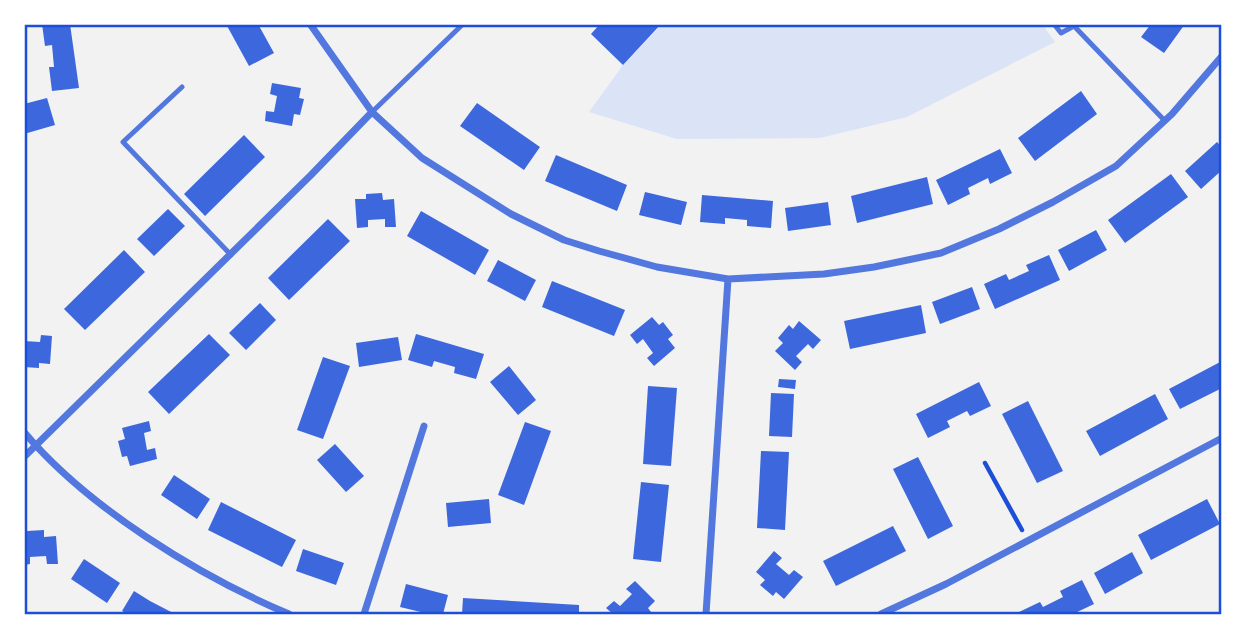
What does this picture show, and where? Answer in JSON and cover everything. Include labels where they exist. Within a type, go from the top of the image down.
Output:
[{"type":"street","points":[[310,24],[372,113],[432,165],[511,214],[564,240],[657,267],[728,279],[824,274],[874,267],[941,253],[999,229],[1116,166],[1165,121],[1222,56]]},
{"type":"street","points":[[24,457],[372,113]]},
{"type":"street","points":[[706,614],[728,279]]},
{"type":"street","points":[[364,614],[424,426]]},
{"type":"street","points":[[24,432],[94,498],[135,528],[192,565],[289,614]]},
{"type":"street","points":[[881,614],[946,584],[1222,438]]},
{"type":"lane","points":[[372,113],[463,24]]},
{"type":"lane","points":[[1054,24],[1061,33],[1074,26],[1165,121]]},
{"type":"lane","points":[[182,87],[123,142],[231,255]]},
{"type":"path","points":[[985,463],[1028,541]]},
{"type":"shaded area","points":[[1042,24],[1055,42],[907,117],[820,138],[677,139],[589,112],[623,65],[661,25]]},
{"type":"building","points":[[42,24],[70,24],[79,88],[52,91],[49,67],[54,67],[52,45],[45,46]]},
{"type":"building","points":[[226,24],[258,24],[274,53],[249,66]]},
{"type":"building","points":[[600,24],[661,24],[623,65],[591,34]]},
{"type":"building","points":[[1151,24],[1185,24],[1164,53],[1141,37]]},
{"type":"building","points":[[272,83],[301,88],[299,98],[304,99],[300,115],[294,114],[292,126],[265,121],[266,111],[274,112],[277,96],[270,94]]},
{"type":"building","points":[[1081,91],[1097,114],[1035,161],[1018,138]]},
{"type":"building","points":[[47,98],[55,125],[24,134],[24,104]]},
{"type":"building","points":[[477,103],[540,147],[524,170],[460,126]]},
{"type":"building","points":[[244,135],[265,157],[205,216],[184,194]]},
{"type":"building","points":[[1217,142],[1222,147],[1222,170],[1201,189],[1185,171]]},
{"type":"building","points":[[1000,149],[1012,173],[990,184],[988,178],[968,188],[970,194],[948,205],[936,180]]},
{"type":"building","points":[[556,155],[627,185],[617,211],[545,181]]},
{"type":"building","points":[[1171,174],[1188,197],[1125,243],[1108,220]]},
{"type":"building","points":[[927,177],[933,204],[857,223],[851,196]]},
{"type":"building","points":[[645,192],[687,202],[681,225],[639,215]]},
{"type":"building","points":[[382,193],[383,200],[394,199],[396,227],[385,227],[385,219],[368,220],[368,227],[357,228],[355,199],[366,199],[366,194]]},
{"type":"building","points":[[702,195],[773,201],[771,228],[747,226],[747,220],[725,218],[725,224],[700,222]]},
{"type":"building","points":[[828,202],[831,225],[788,231],[785,208]]},
{"type":"building","points":[[168,209],[185,226],[154,256],[137,239]]},
{"type":"building","points":[[421,211],[489,250],[475,275],[407,236]]},
{"type":"building","points":[[328,219],[350,241],[289,300],[268,278]]},
{"type":"building","points":[[1096,230],[1107,250],[1069,271],[1058,250]]},
{"type":"building","points":[[124,250],[145,272],[85,330],[64,309]]},
{"type":"building","points":[[1049,255],[1060,280],[995,309],[984,284],[1006,274],[1009,280],[1029,271],[1026,265]]},
{"type":"building","points":[[498,260],[536,280],[525,301],[487,281]]},
{"type":"building","points":[[552,281],[625,310],[614,336],[542,307]]},
{"type":"building","points":[[972,287],[980,309],[940,324],[932,302]]},
{"type":"building","points":[[260,303],[276,320],[246,350],[229,333]]},
{"type":"building","points":[[921,305],[926,333],[850,349],[844,321]]},
{"type":"building","points":[[652,317],[659,325],[663,322],[673,335],[668,339],[675,348],[654,366],[647,358],[653,353],[643,339],[637,344],[630,335]]},
{"type":"building","points":[[799,321],[821,340],[813,349],[808,344],[796,356],[802,362],[795,370],[775,351],[783,343],[778,338],[789,325],[793,329]]},
{"type":"building","points":[[209,334],[230,355],[169,414],[148,392]]},
{"type":"building","points":[[416,334],[484,354],[476,379],[454,373],[455,367],[434,361],[432,367],[408,360]]},
{"type":"building","points":[[41,335],[52,336],[50,364],[39,363],[39,368],[24,367],[24,341],[40,342]]},
{"type":"building","points":[[398,337],[402,360],[359,367],[356,343]]},
{"type":"building","points":[[323,357],[350,366],[323,439],[297,430]]},
{"type":"building","points":[[1222,361],[1222,388],[1180,409],[1169,389]]},
{"type":"building","points":[[509,366],[536,400],[518,415],[490,382]]},
{"type":"building","points":[[779,379],[796,380],[795,389],[778,387]]},
{"type":"building","points":[[979,382],[991,406],[970,416],[967,411],[947,421],[950,427],[928,438],[916,414]]},
{"type":"building","points":[[648,386],[677,388],[671,466],[643,464]]},
{"type":"building","points":[[771,393],[794,394],[792,437],[769,436]]},
{"type":"building","points":[[1155,394],[1168,419],[1100,456],[1086,431]]},
{"type":"building","points":[[1028,401],[1063,471],[1037,483],[1002,414]]},
{"type":"building","points":[[149,421],[151,431],[144,433],[147,450],[155,448],[157,459],[130,466],[127,456],[122,457],[118,441],[125,439],[122,428]]},
{"type":"building","points":[[525,422],[551,431],[524,505],[498,495]]},
{"type":"building","points":[[335,444],[364,476],[346,492],[317,460]]},
{"type":"building","points":[[761,451],[789,452],[785,530],[757,528]]},
{"type":"building","points":[[918,457],[953,526],[928,539],[893,469]]},
{"type":"building","points":[[174,475],[210,499],[197,519],[161,495]]},
{"type":"building","points":[[641,482],[669,485],[661,562],[633,559]]},
{"type":"building","points":[[489,499],[491,523],[448,527],[446,503]]},
{"type":"building","points":[[1207,499],[1220,524],[1151,560],[1138,535]]},
{"type":"building","points":[[221,502],[296,540],[282,567],[208,530]]},
{"type":"building","points":[[893,526],[906,551],[836,586],[823,561]]},
{"type":"building","points":[[44,530],[44,537],[56,536],[58,564],[47,564],[46,556],[30,557],[30,564],[24,565],[24,536],[27,536],[27,531]]},
{"type":"building","points":[[303,549],[344,563],[336,585],[296,571]]},
{"type":"building","points":[[774,551],[782,558],[776,564],[789,575],[794,570],[803,577],[784,599],[776,592],[773,596],[760,585],[765,580],[756,572]]},
{"type":"building","points":[[1132,552],[1143,573],[1105,594],[1094,573]]},
{"type":"building","points":[[84,559],[120,583],[107,603],[71,579]]},
{"type":"building","points":[[1082,580],[1094,604],[1073,614],[1020,614],[1019,612],[1040,602],[1043,607],[1063,597],[1060,591]]},
{"type":"building","points":[[635,581],[655,601],[648,608],[651,612],[613,614],[606,608],[614,601],[620,606],[632,594],[626,589]]},
{"type":"building","points":[[406,584],[448,595],[443,614],[429,614],[400,607]]},
{"type":"building","points":[[134,591],[175,614],[128,614],[122,611]]},
{"type":"building","points":[[463,598],[579,605],[579,614],[462,614]]}]
